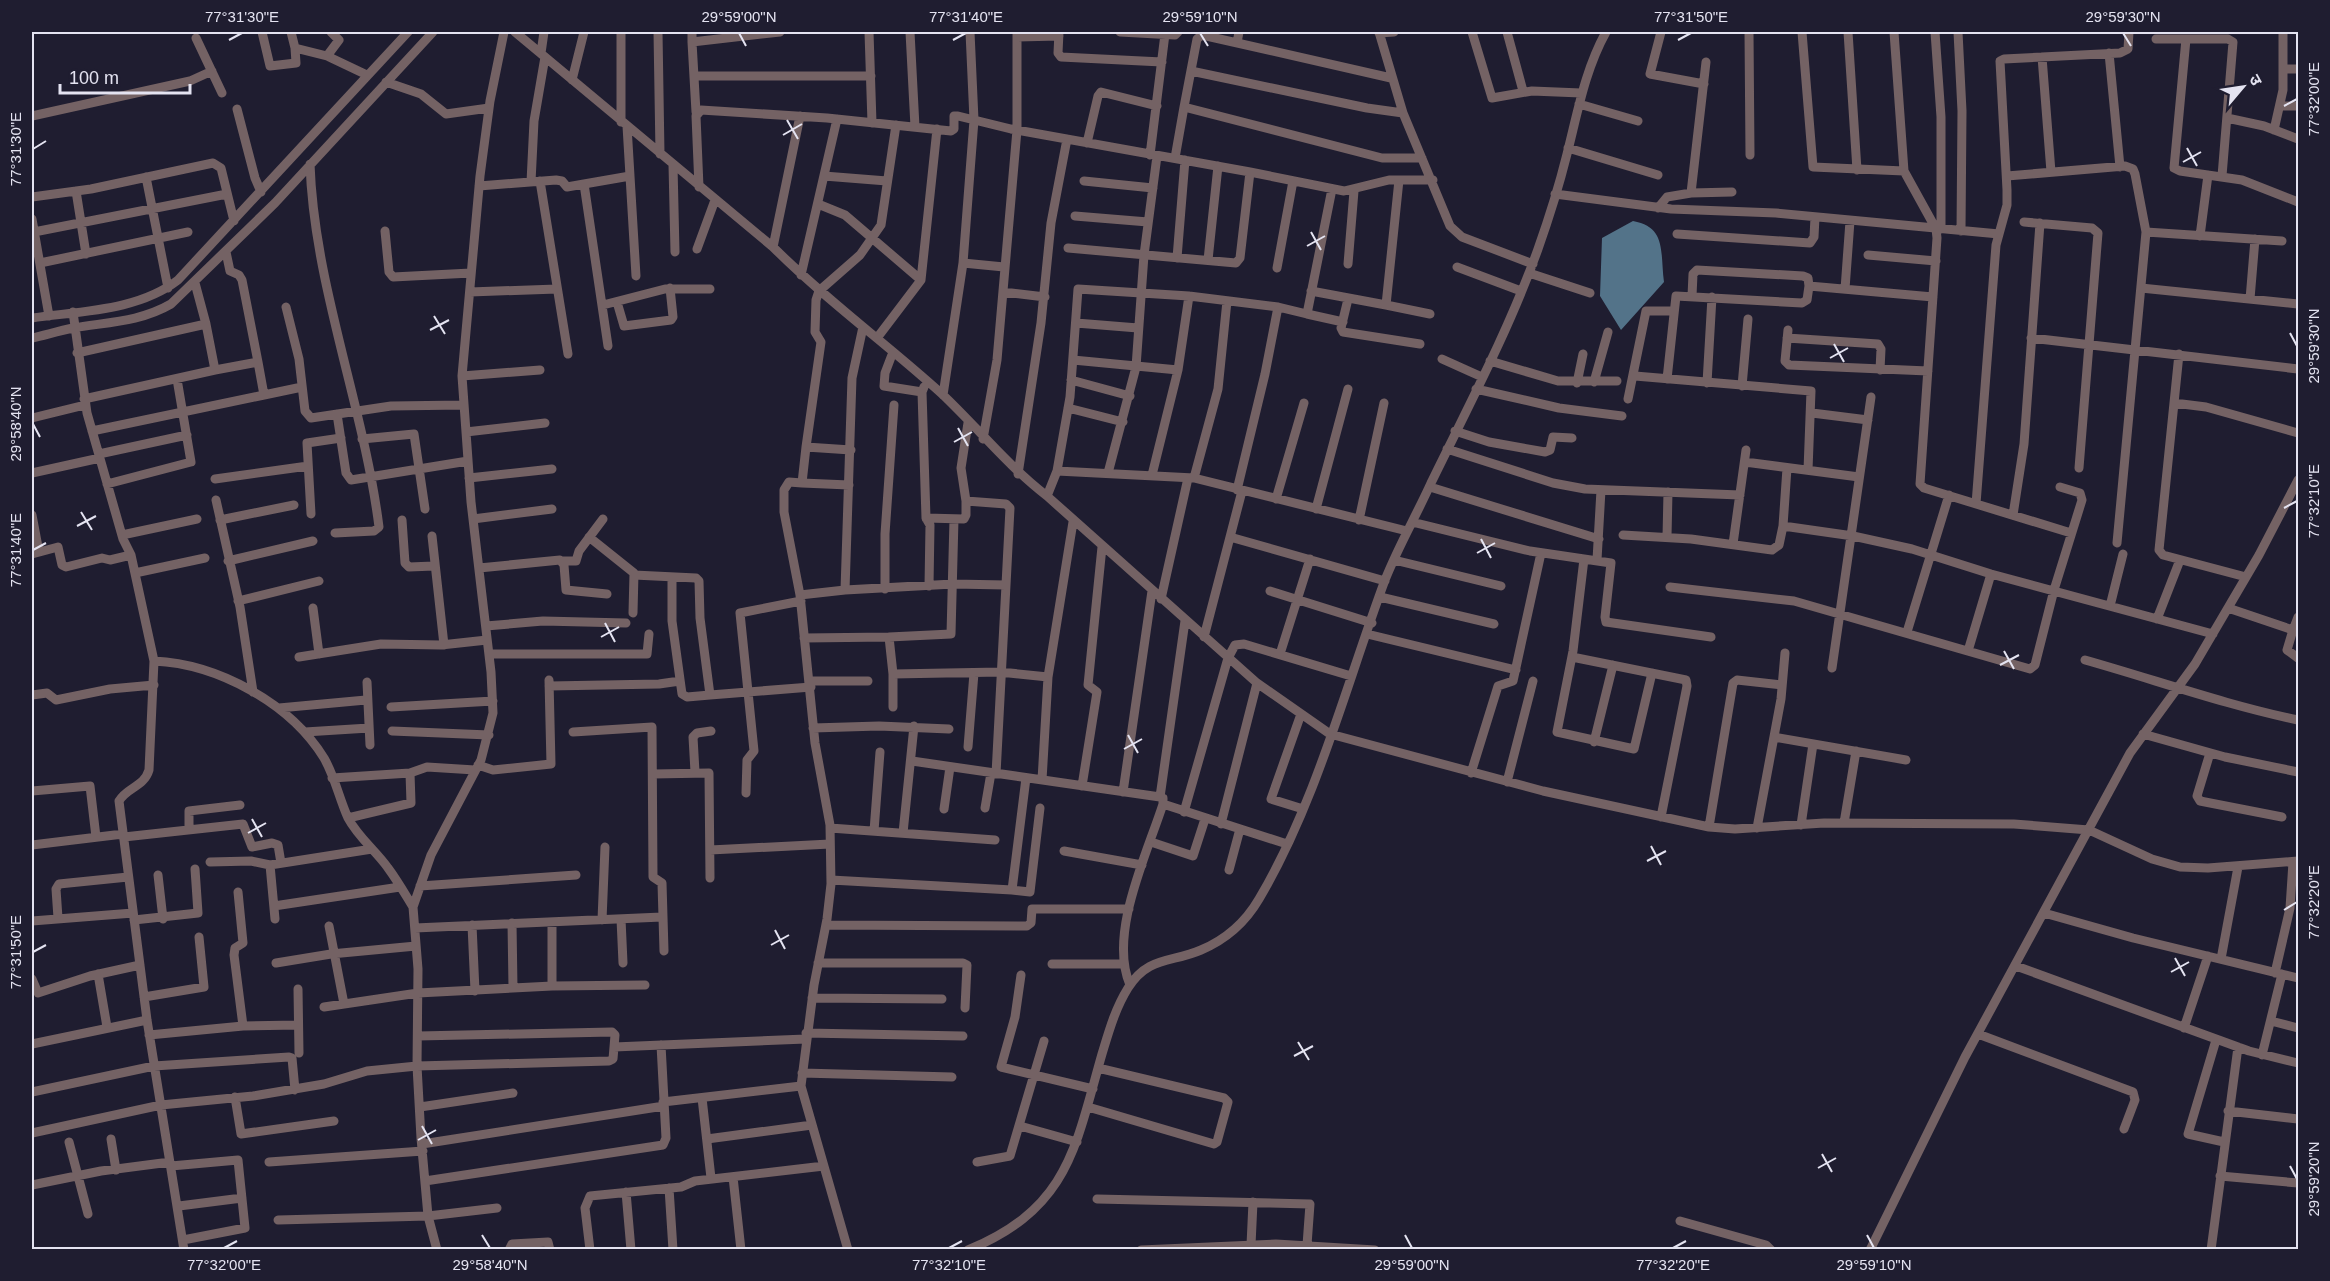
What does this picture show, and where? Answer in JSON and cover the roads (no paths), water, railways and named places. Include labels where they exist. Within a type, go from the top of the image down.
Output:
[{"type":"street","points":[[262,32],[270,66],[296,63],[291,32]]},
{"type":"street","points":[[331,32],[339,40]]},
{"type":"street","points":[[327,56],[346,32]]},
{"type":"street","points":[[32,318],[49,316],[73,320],[134,320],[155,314],[195,283],[310,164],[367,75],[408,32]]},
{"type":"street","points":[[32,338],[73,320],[156,296],[168,288],[261,192],[343,113],[386,82],[433,32]]},
{"type":"street","points":[[437,1250],[428,1216],[422,1148],[417,1066],[418,993],[413,907],[430,855],[477,768],[489,735],[493,714],[489,654],[469,478],[462,376],[479,186],[489,108],[504,32]]},
{"type":"street","points":[[515,32],[773,247],[819,291],[943,395],[1018,474],[1047,496],[1073,522],[1185,621],[1257,683],[1330,734],[1507,782],[1709,827],[1757,828],[1844,823],[2014,824],[2089,830],[2152,859],[2180,867],[2238,867],[2296,862],[2295,899],[2262,1055]]},
{"type":"street","points":[[544,32],[534,122],[535,182],[568,354]]},
{"type":"street","points":[[572,80],[584,32]]},
{"type":"street","points":[[621,32],[624,124],[630,176],[636,276]]},
{"type":"street","points":[[658,32],[660,154]]},
{"type":"street","points":[[692,32],[699,187]]},
{"type":"street","points":[[692,42],[780,32]]},
{"type":"street","points":[[869,32],[872,123]]},
{"type":"street","points":[[910,32],[915,127]]},
{"type":"street","points":[[943,395],[963,263],[974,120],[970,32]]},
{"type":"street","points":[[1120,32],[1175,35],[1179,32]]},
{"type":"street","points":[[1237,44],[1239,32]]},
{"type":"street","points":[[1394,32],[1379,32],[1391,78],[1403,113],[1455,231],[1462,237],[1590,293]]},
{"type":"street","points":[[1472,32],[1492,98],[1523,91],[1581,93]]},
{"type":"street","points":[[1507,32],[1523,91]]},
{"type":"street","points":[[968,1250],[992,1240],[1019,1223],[1058,1183],[1077,1142],[1114,1014],[1130,985],[1150,964],[1199,951],[1231,935],[1257,903],[1303,809],[1394,560],[1490,361],[1531,268],[1555,194],[1581,93],[1602,32]]},
{"type":"street","points":[[1661,32],[1650,74],[1704,84]]},
{"type":"street","points":[[1749,32],[1750,155]]},
{"type":"street","points":[[1802,32],[1813,167],[1904,171]]},
{"type":"street","points":[[1848,32],[1857,170]]},
{"type":"street","points":[[1894,32],[1904,171],[1939,229]]},
{"type":"street","points":[[1935,32],[1941,117],[1939,229],[1920,484],[1924,488],[2071,533]]},
{"type":"street","points":[[1958,32],[1962,111],[1961,231]]},
{"type":"street","points":[[1977,504],[1999,234],[2007,205],[2000,62],[2004,59],[2109,53],[2128,49],[2128,32]]},
{"type":"street","points":[[2274,130],[2281,106],[2284,69],[2283,32]]},
{"type":"street","points":[[983,439],[997,360],[1017,130],[1017,34],[1059,34],[1058,53],[1061,57],[1162,62]]},
{"type":"street","points":[[1108,473],[1136,367],[1140,292],[1153,188],[1157,106],[1165,34]]},
{"type":"street","points":[[1177,258],[1184,107],[1199,36],[1391,78]]},
{"type":"street","points":[[196,38],[222,93]]},
{"type":"street","points":[[2156,39],[2228,39],[2233,42],[2222,176]]},
{"type":"street","points":[[2186,39],[2174,168],[2256,184],[2298,202]]},
{"type":"street","points":[[295,48],[327,56],[367,75]]},
{"type":"street","points":[[2109,53],[2120,167]]},
{"type":"street","points":[[2042,57],[2051,172]]},
{"type":"street","points":[[1691,193],[1706,62]]},
{"type":"street","points":[[2284,69],[2298,69]]},
{"type":"street","points":[[32,116],[190,81],[212,71]]},
{"type":"street","points":[[1191,71],[1367,108],[1403,113]]},
{"type":"street","points":[[694,76],[871,76]]},
{"type":"street","points":[[386,82],[421,94],[446,114],[489,108]]},
{"type":"street","points":[[1087,143],[1098,96],[1101,92],[1157,106]]},
{"type":"street","points":[[1579,104],[1638,121]]},
{"type":"street","points":[[2281,106],[2298,106]]},
{"type":"street","points":[[1184,107],[1382,158],[1422,158]]},
{"type":"street","points":[[237,109],[255,178],[261,192]]},
{"type":"street","points":[[696,112],[800,116],[953,130],[953,118],[956,116],[1017,130],[1332,189],[1354,191],[1389,180],[1433,180]]},
{"type":"street","points":[[773,247],[800,116]]},
{"type":"street","points":[[2228,118],[2298,139]]},
{"type":"street","points":[[801,275],[837,119]]},
{"type":"street","points":[[802,483],[821,342],[815,332],[816,300],[819,291],[860,255],[881,225],[896,125]]},
{"type":"street","points":[[877,338],[921,280],[937,129]]},
{"type":"street","points":[[1018,474],[1045,297],[1052,223],[1067,139]]},
{"type":"street","points":[[1568,148],[1658,175]]},
{"type":"street","points":[[32,197],[218,164],[234,221]]},
{"type":"street","points":[[310,164],[311,191],[370,477],[377,530],[335,533]]},
{"type":"street","points":[[673,165],[675,252]]},
{"type":"street","points":[[1208,260],[1218,166]]},
{"type":"street","points":[[2007,176],[2129,166],[2135,174],[2146,232],[2117,543]]},
{"type":"street","points":[[1068,248],[1239,262],[1250,172]]},
{"type":"street","points":[[2200,236],[2208,175]]},
{"type":"street","points":[[479,186],[560,180],[567,187],[630,176]]},
{"type":"street","points":[[824,176],[887,181]]},
{"type":"street","points":[[146,177],[168,288]]},
{"type":"street","points":[[1386,305],[1399,180]]},
{"type":"street","points":[[1084,181],[1153,188]]},
{"type":"street","points":[[1277,268],[1293,181]]},
{"type":"street","points":[[584,184],[608,346]]},
{"type":"street","points":[[1307,314],[1332,189]]},
{"type":"street","points":[[76,191],[86,254]]},
{"type":"street","points":[[1348,264],[1354,191]]},
{"type":"street","points":[[1658,208],[1667,197],[1691,193],[1732,192]]},
{"type":"street","points":[[34,232],[227,194]]},
{"type":"street","points":[[1555,194],[1658,208],[1815,218],[1999,234]]},
{"type":"street","points":[[697,249],[715,200]]},
{"type":"street","points":[[818,204],[845,215],[921,280]]},
{"type":"street","points":[[1075,216],[1148,222]]},
{"type":"street","points":[[1677,234],[1810,243],[1814,237],[1815,218]]},
{"type":"street","points":[[32,219],[36,259],[49,316]]},
{"type":"street","points":[[1845,289],[1850,221]]},
{"type":"street","points":[[2024,222],[2092,228],[2098,233],[2079,468]]},
{"type":"street","points":[[2013,515],[2024,444],[2040,223]]},
{"type":"street","points":[[386,231],[389,272],[393,277],[471,273]]},
{"type":"street","points":[[36,259],[86,254],[188,232]]},
{"type":"street","points":[[2146,232],[2282,241]]},
{"type":"street","points":[[2250,299],[2255,239]]},
{"type":"street","points":[[226,252],[230,271],[239,275],[242,280],[264,395]]},
{"type":"street","points":[[1868,255],[1936,261]]},
{"type":"street","points":[[963,263],[1004,267]]},
{"type":"street","points":[[1457,267],[1521,291]]},
{"type":"street","points":[[1667,379],[1676,296],[1802,303],[1807,300],[1809,286],[1808,278],[1803,276],[1697,270],[1693,274],[1692,296]]},
{"type":"street","points":[[195,283],[215,370]]},
{"type":"street","points":[[1809,286],[1933,297]]},
{"type":"street","points":[[603,305],[670,288],[710,289]]},
{"type":"street","points":[[617,302],[624,326],[671,320],[673,317],[670,288]]},
{"type":"street","points":[[1047,496],[1057,471],[1068,408],[1080,288],[1189,296],[1278,307],[1343,322]]},
{"type":"street","points":[[2141,288],[2298,304]]},
{"type":"street","points":[[470,292],[557,289]]},
{"type":"street","points":[[1311,291],[1430,314]]},
{"type":"street","points":[[1003,292],[1045,297]]},
{"type":"street","points":[[1152,475],[1178,370],[1189,296]]},
{"type":"street","points":[[1707,383],[1712,297]]},
{"type":"street","points":[[1348,299],[1343,332],[1420,344]]},
{"type":"street","points":[[1161,599],[1191,478],[1218,389],[1227,301]]},
{"type":"street","points":[[286,307],[296,347],[307,416],[311,418],[391,406],[463,405]]},
{"type":"street","points":[[1204,637],[1230,537],[1278,307]]},
{"type":"street","points":[[1628,399],[1635,375],[1646,310],[1673,310]]},
{"type":"street","points":[[1742,386],[1748,319]]},
{"type":"street","points":[[32,1185],[116,1170],[171,1164],[237,1159],[245,1228],[184,1245],[179,1206],[171,1164],[149,1035],[119,801],[122,795],[142,784],[149,770],[154,661],[131,555],[122,535],[85,402],[73,320]]},
{"type":"street","points":[[1076,323],[1138,328]]},
{"type":"street","points":[[77,353],[206,324]]},
{"type":"street","points":[[845,590],[852,378],[863,327]]},
{"type":"street","points":[[1594,382],[1608,332]]},
{"type":"street","points":[[1880,370],[1881,349],[1878,344],[1787,334],[1785,361],[1789,365],[1880,370],[1928,371]]},
{"type":"street","points":[[2031,338],[2298,369]]},
{"type":"street","points":[[893,352],[885,373],[884,386],[922,392]]},
{"type":"street","points":[[1577,383],[1583,354]]},
{"type":"street","points":[[2179,354],[2159,550],[2163,555],[2246,577]]},
{"type":"street","points":[[1442,359],[1482,377]]},
{"type":"street","points":[[1073,360],[1178,370]]},
{"type":"street","points":[[1490,361],[1541,378],[1577,383],[1617,381]]},
{"type":"street","points":[[32,418],[177,379],[258,362]]},
{"type":"street","points":[[462,376],[540,370]]},
{"type":"street","points":[[1635,375],[1742,386],[1808,389],[1813,393],[1808,470]]},
{"type":"street","points":[[107,484],[188,464],[192,458],[177,379]]},
{"type":"street","points":[[1071,380],[1130,396]]},
{"type":"street","points":[[927,381],[922,392],[926,518],[930,525],[929,586]]},
{"type":"street","points":[[92,431],[302,387]]},
{"type":"street","points":[[1316,509],[1348,389]]},
{"type":"street","points":[[1476,389],[1559,408],[1622,416]]},
{"type":"street","points":[[1833,668],[1871,397]]},
{"type":"street","points":[[1276,498],[1304,403]]},
{"type":"street","points":[[1359,519],[1384,403]]},
{"type":"street","points":[[2174,403],[2206,407],[2298,433]]},
{"type":"street","points":[[885,589],[885,534],[894,405]]},
{"type":"street","points":[[1068,408],[1123,422]]},
{"type":"street","points":[[1812,413],[1868,420]]},
{"type":"street","points":[[337,414],[348,479],[468,461]]},
{"type":"street","points":[[466,432],[545,423]]},
{"type":"street","points":[[926,518],[965,518],[966,501],[961,468],[968,423]]},
{"type":"street","points":[[1455,431],[1489,442],[1545,452],[1550,450],[1553,437],[1572,438]]},
{"type":"street","points":[[362,439],[414,434],[421,469],[425,509]]},
{"type":"street","points":[[32,473],[187,435]]},
{"type":"street","points":[[311,514],[309,441],[341,438]]},
{"type":"street","points":[[806,447],[850,450]]},
{"type":"street","points":[[1447,449],[1553,483],[1601,490],[1740,495]]},
{"type":"street","points":[[1733,544],[1746,450]]},
{"type":"street","points":[[1745,462],[1859,477]]},
{"type":"street","points":[[215,479],[308,466]]},
{"type":"street","points":[[1623,535],[1667,537],[1776,550],[1783,526],[1787,468]]},
{"type":"street","points":[[469,478],[552,469]]},
{"type":"street","points":[[1057,471],[1191,478],[1359,519],[1409,526],[1542,553],[1597,560],[1612,564],[1606,622],[1711,637]]},
{"type":"street","points":[[1870,1250],[1978,1034],[2130,753],[2195,664],[2246,577],[2298,480]]},
{"type":"street","points":[[848,1250],[801,1086],[806,1036],[826,925],[831,880],[830,828],[813,728],[800,598],[789,541],[784,490],[789,482],[849,485]]},
{"type":"street","points":[[1430,487],[1599,539]]},
{"type":"street","points":[[1670,587],[1775,597],[1907,633],[2026,670],[2033,668],[2082,497],[2060,487]]},
{"type":"street","points":[[1597,560],[1601,490]]},
{"type":"street","points":[[1667,537],[1668,492]]},
{"type":"street","points":[[1907,633],[1948,495]]},
{"type":"street","points":[[216,500],[238,601],[254,692]]},
{"type":"street","points":[[966,501],[1006,504],[1010,508],[993,773],[985,808]]},
{"type":"street","points":[[220,520],[294,505]]},
{"type":"street","points":[[473,519],[552,509]]},
{"type":"street","points":[[32,515],[35,553],[58,547],[62,565],[66,567],[102,558],[110,560],[131,555]]},
{"type":"street","points":[[122,535],[197,519]]},
{"type":"street","points":[[479,568],[576,561],[579,550],[603,519]]},
{"type":"street","points":[[804,638],[951,634],[954,519]]},
{"type":"street","points":[[402,520],[405,563],[409,567],[434,566]]},
{"type":"street","points":[[1042,780],[1048,677],[1073,522]]},
{"type":"street","points":[[1783,526],[1850,536],[1931,554],[1991,574],[2212,634]]},
{"type":"street","points":[[432,536],[444,645]]},
{"type":"street","points":[[589,537],[634,575],[699,581],[700,618],[710,695]]},
{"type":"street","points":[[1230,537],[1385,581]]},
{"type":"street","points":[[228,561],[313,541]]},
{"type":"street","points":[[1082,786],[1097,692],[1088,685],[1102,547]]},
{"type":"street","points":[[1471,773],[1498,686],[1501,683],[1512,683],[1542,553]]},
{"type":"street","points":[[2110,606],[2123,554]]},
{"type":"street","points":[[135,573],[205,558]]},
{"type":"street","points":[[1280,654],[1299,600],[1310,559]]},
{"type":"street","points":[[1584,559],[1572,657],[1556,730],[1559,734],[1594,742],[1629,749],[1635,747],[1652,673]]},
{"type":"street","points":[[1394,560],[1501,586]]},
{"type":"street","points":[[2157,619],[2180,560]]},
{"type":"street","points":[[562,561],[566,590],[607,594]]},
{"type":"street","points":[[1968,651],[1991,574]]},
{"type":"street","points":[[633,613],[634,575]]},
{"type":"street","points":[[672,577],[672,621],[684,697],[750,693],[810,684],[868,681]]},
{"type":"street","points":[[238,601],[320,581]]},
{"type":"street","points":[[746,793],[747,760],[754,752],[750,693],[740,613],[800,598],[845,590],[953,584],[1006,585]]},
{"type":"street","points":[[1124,792],[1152,591]]},
{"type":"street","points":[[1270,591],[1372,623]]},
{"type":"street","points":[[1380,597],[1494,624]]},
{"type":"street","points":[[313,608],[319,654]]},
{"type":"street","points":[[2228,608],[2293,630]]},
{"type":"street","points":[[2298,617],[2287,650],[2298,658]]},
{"type":"street","points":[[486,626],[533,621],[626,623]]},
{"type":"street","points":[[1130,985],[1123,964],[1129,909],[1151,842],[1161,801],[1185,621]]},
{"type":"street","points":[[1367,633],[1516,670]]},
{"type":"street","points":[[489,654],[647,654],[649,634]]},
{"type":"street","points":[[889,637],[893,674],[893,707]]},
{"type":"street","points":[[298,657],[396,643],[444,645],[487,640]]},
{"type":"street","points":[[1184,812],[1228,658],[1238,643],[1351,676]]},
{"type":"street","points":[[1757,828],[1774,737],[1785,653]]},
{"type":"street","points":[[1572,657],[1684,679],[1688,683],[1661,817]]},
{"type":"street","points":[[2085,660],[2224,702],[2298,720]]},
{"type":"street","points":[[154,661],[195,668],[254,692],[279,708],[305,732],[324,759],[348,818],[413,907]]},
{"type":"street","points":[[1594,742],[1613,665]]},
{"type":"street","points":[[893,674],[1000,672],[1048,677]]},
{"type":"street","points":[[968,747],[974,673]]},
{"type":"street","points":[[1709,827],[1733,683],[1737,680],[1782,685]]},
{"type":"street","points":[[332,778],[410,773],[427,767],[492,770],[551,764],[549,683],[659,684],[680,681]]},
{"type":"street","points":[[1507,782],[1533,681]]},
{"type":"street","points":[[367,682],[366,700],[370,745]]},
{"type":"street","points":[[1221,824],[1257,683]]},
{"type":"street","points":[[32,695],[47,693],[56,700],[110,689],[154,685]]},
{"type":"street","points":[[279,708],[366,700]]},
{"type":"street","points":[[391,707],[493,701]]},
{"type":"street","points":[[1301,714],[1271,799],[1303,809]]},
{"type":"street","points":[[813,728],[914,726],[949,729]]},
{"type":"street","points":[[903,832],[914,726]]},
{"type":"street","points":[[573,732],[651,727],[653,877],[662,883],[664,951]]},
{"type":"street","points":[[305,732],[369,728]]},
{"type":"street","points":[[392,731],[489,735]]},
{"type":"street","points":[[695,772],[693,737],[697,733],[711,731]]},
{"type":"street","points":[[2143,734],[2210,753],[2298,772]]},
{"type":"street","points":[[1774,737],[1906,760]]},
{"type":"street","points":[[1802,825],[1813,744]]},
{"type":"street","points":[[1844,823],[1856,751]]},
{"type":"street","points":[[874,831],[880,752]]},
{"type":"street","points":[[2210,753],[2197,796],[2199,801],[2282,818]]},
{"type":"street","points":[[912,761],[1124,792],[1161,801],[1184,812],[1287,844]]},
{"type":"street","points":[[944,809],[950,767]]},
{"type":"street","points":[[653,774],[706,771],[710,776],[710,878]]},
{"type":"street","points":[[348,818],[411,803],[410,773]]},
{"type":"street","points":[[1012,890],[1026,778]]},
{"type":"street","points":[[32,791],[90,786],[96,837]]},
{"type":"street","points":[[189,830],[189,811],[240,806]]},
{"type":"street","points":[[1040,807],[1028,906],[1032,909],[1129,909]]},
{"type":"street","points":[[1151,842],[1193,856],[1206,819]]},
{"type":"street","points":[[32,845],[243,824],[252,846],[273,843],[278,845],[281,863]]},
{"type":"street","points":[[830,828],[995,840]]},
{"type":"street","points":[[1229,870],[1240,830]]},
{"type":"street","points":[[710,850],[830,844]]},
{"type":"street","points":[[602,920],[605,847]]},
{"type":"street","points":[[210,862],[252,861],[270,865],[372,849]]},
{"type":"street","points":[[1064,851],[1142,865]]},
{"type":"street","points":[[270,865],[275,919]]},
{"type":"street","points":[[2221,959],[2238,867]]},
{"type":"street","points":[[32,921],[134,916],[163,919],[198,913],[195,869]]},
{"type":"street","points":[[158,875],[163,919]]},
{"type":"street","points":[[420,886],[576,875]]},
{"type":"street","points":[[58,918],[56,889],[59,884],[128,877]]},
{"type":"street","points":[[831,880],[1030,892]]},
{"type":"street","points":[[274,906],[400,887]]},
{"type":"street","points":[[238,892],[243,943],[235,948],[234,955],[243,1026]]},
{"type":"street","points":[[826,925],[1027,926],[1031,922],[1032,909]]},
{"type":"street","points":[[2044,913],[2298,978]]},
{"type":"street","points":[[415,928],[662,917]]},
{"type":"street","points":[[621,919],[623,963]]},
{"type":"street","points":[[552,922],[552,986]]},
{"type":"street","points":[[513,923],[513,988]]},
{"type":"street","points":[[472,925],[475,991]]},
{"type":"street","points":[[329,926],[344,1004]]},
{"type":"street","points":[[144,997],[203,988],[199,937]]},
{"type":"street","points":[[276,963],[334,953],[416,946]]},
{"type":"street","points":[[2184,1028],[2208,956]]},
{"type":"street","points":[[818,963],[966,964],[964,1008]]},
{"type":"street","points":[[1052,964],[1123,964]]},
{"type":"street","points":[[32,979],[38,993],[98,974],[140,965]]},
{"type":"street","points":[[2016,966],[2216,1040],[2262,1055],[2298,1063]]},
{"type":"street","points":[[98,974],[107,1028]]},
{"type":"street","points":[[1021,975],[1015,1017],[1001,1065],[1003,1069],[1093,1089]]},
{"type":"street","points":[[324,1007],[418,993],[552,986],[645,985]]},
{"type":"street","points":[[298,990],[300,1053]]},
{"type":"street","points":[[812,998],[942,999]]},
{"type":"street","points":[[32,1044],[147,1020]]},
{"type":"street","points":[[2271,1021],[2298,1028]]},
{"type":"street","points":[[149,1035],[243,1026],[298,1024]]},
{"type":"street","points":[[32,1133],[161,1105],[295,1090],[340,1081],[357,1072],[417,1066],[609,1061],[614,1059],[615,1035],[612,1032],[418,1036]]},
{"type":"street","points":[[1978,1034],[2133,1092],[2135,1100],[2124,1128]]},
{"type":"street","points":[[614,1047],[806,1036],[963,1036]]},
{"type":"street","points":[[2216,1040],[2188,1134],[2224,1142]]},
{"type":"street","points":[[977,1162],[1008,1158],[1020,1126],[1044,1041]]},
{"type":"street","points":[[425,1181],[609,1151],[658,1147],[665,1142],[660,1045]]},
{"type":"street","points":[[2211,1250],[2238,1047]]},
{"type":"street","points":[[32,1092],[154,1066],[289,1057],[292,1058],[295,1090]]},
{"type":"street","points":[[1088,1107],[1214,1144],[1217,1142],[1227,1109],[1228,1102],[1224,1098],[1098,1068]]},
{"type":"street","points":[[802,1073],[952,1077]]},
{"type":"street","points":[[269,1162],[422,1148],[664,1104],[801,1086]]},
{"type":"street","points":[[420,1107],[513,1093]]},
{"type":"street","points":[[235,1097],[241,1134],[334,1121]]},
{"type":"street","points":[[702,1098],[711,1178]]},
{"type":"street","points":[[2228,1111],[2298,1119]]},
{"type":"street","points":[[707,1139],[812,1125]]},
{"type":"street","points":[[1020,1126],[1077,1142]]},
{"type":"street","points":[[111,1139],[116,1170]]},
{"type":"street","points":[[69,1142],[88,1214]]},
{"type":"street","points":[[590,1250],[585,1208],[588,1197],[669,1188],[711,1178],[824,1166]]},
{"type":"street","points":[[2220,1176],[2298,1183]]},
{"type":"street","points":[[733,1177],[741,1250]]},
{"type":"street","points":[[669,1188],[673,1250]]},
{"type":"street","points":[[627,1192],[631,1250]]},
{"type":"street","points":[[179,1206],[242,1198]]},
{"type":"street","points":[[1097,1200],[1310,1204],[1306,1245]]},
{"type":"street","points":[[1251,1245],[1253,1202]]},
{"type":"street","points":[[278,1220],[428,1216],[497,1208]]},
{"type":"street","points":[[1680,1221],[1766,1245],[1771,1250]]},
{"type":"street","points":[[509,1250],[512,1244],[542,1241],[548,1242],[550,1250]]},
{"type":"street","points":[[1141,1250],[1251,1245],[1276,1247],[1306,1245],[1375,1250]]},
{"type":"water","points":[[1633,221],[1644,224],[1657,235],[1664,282],[1621,330],[1600,296],[1602,238]]}]
